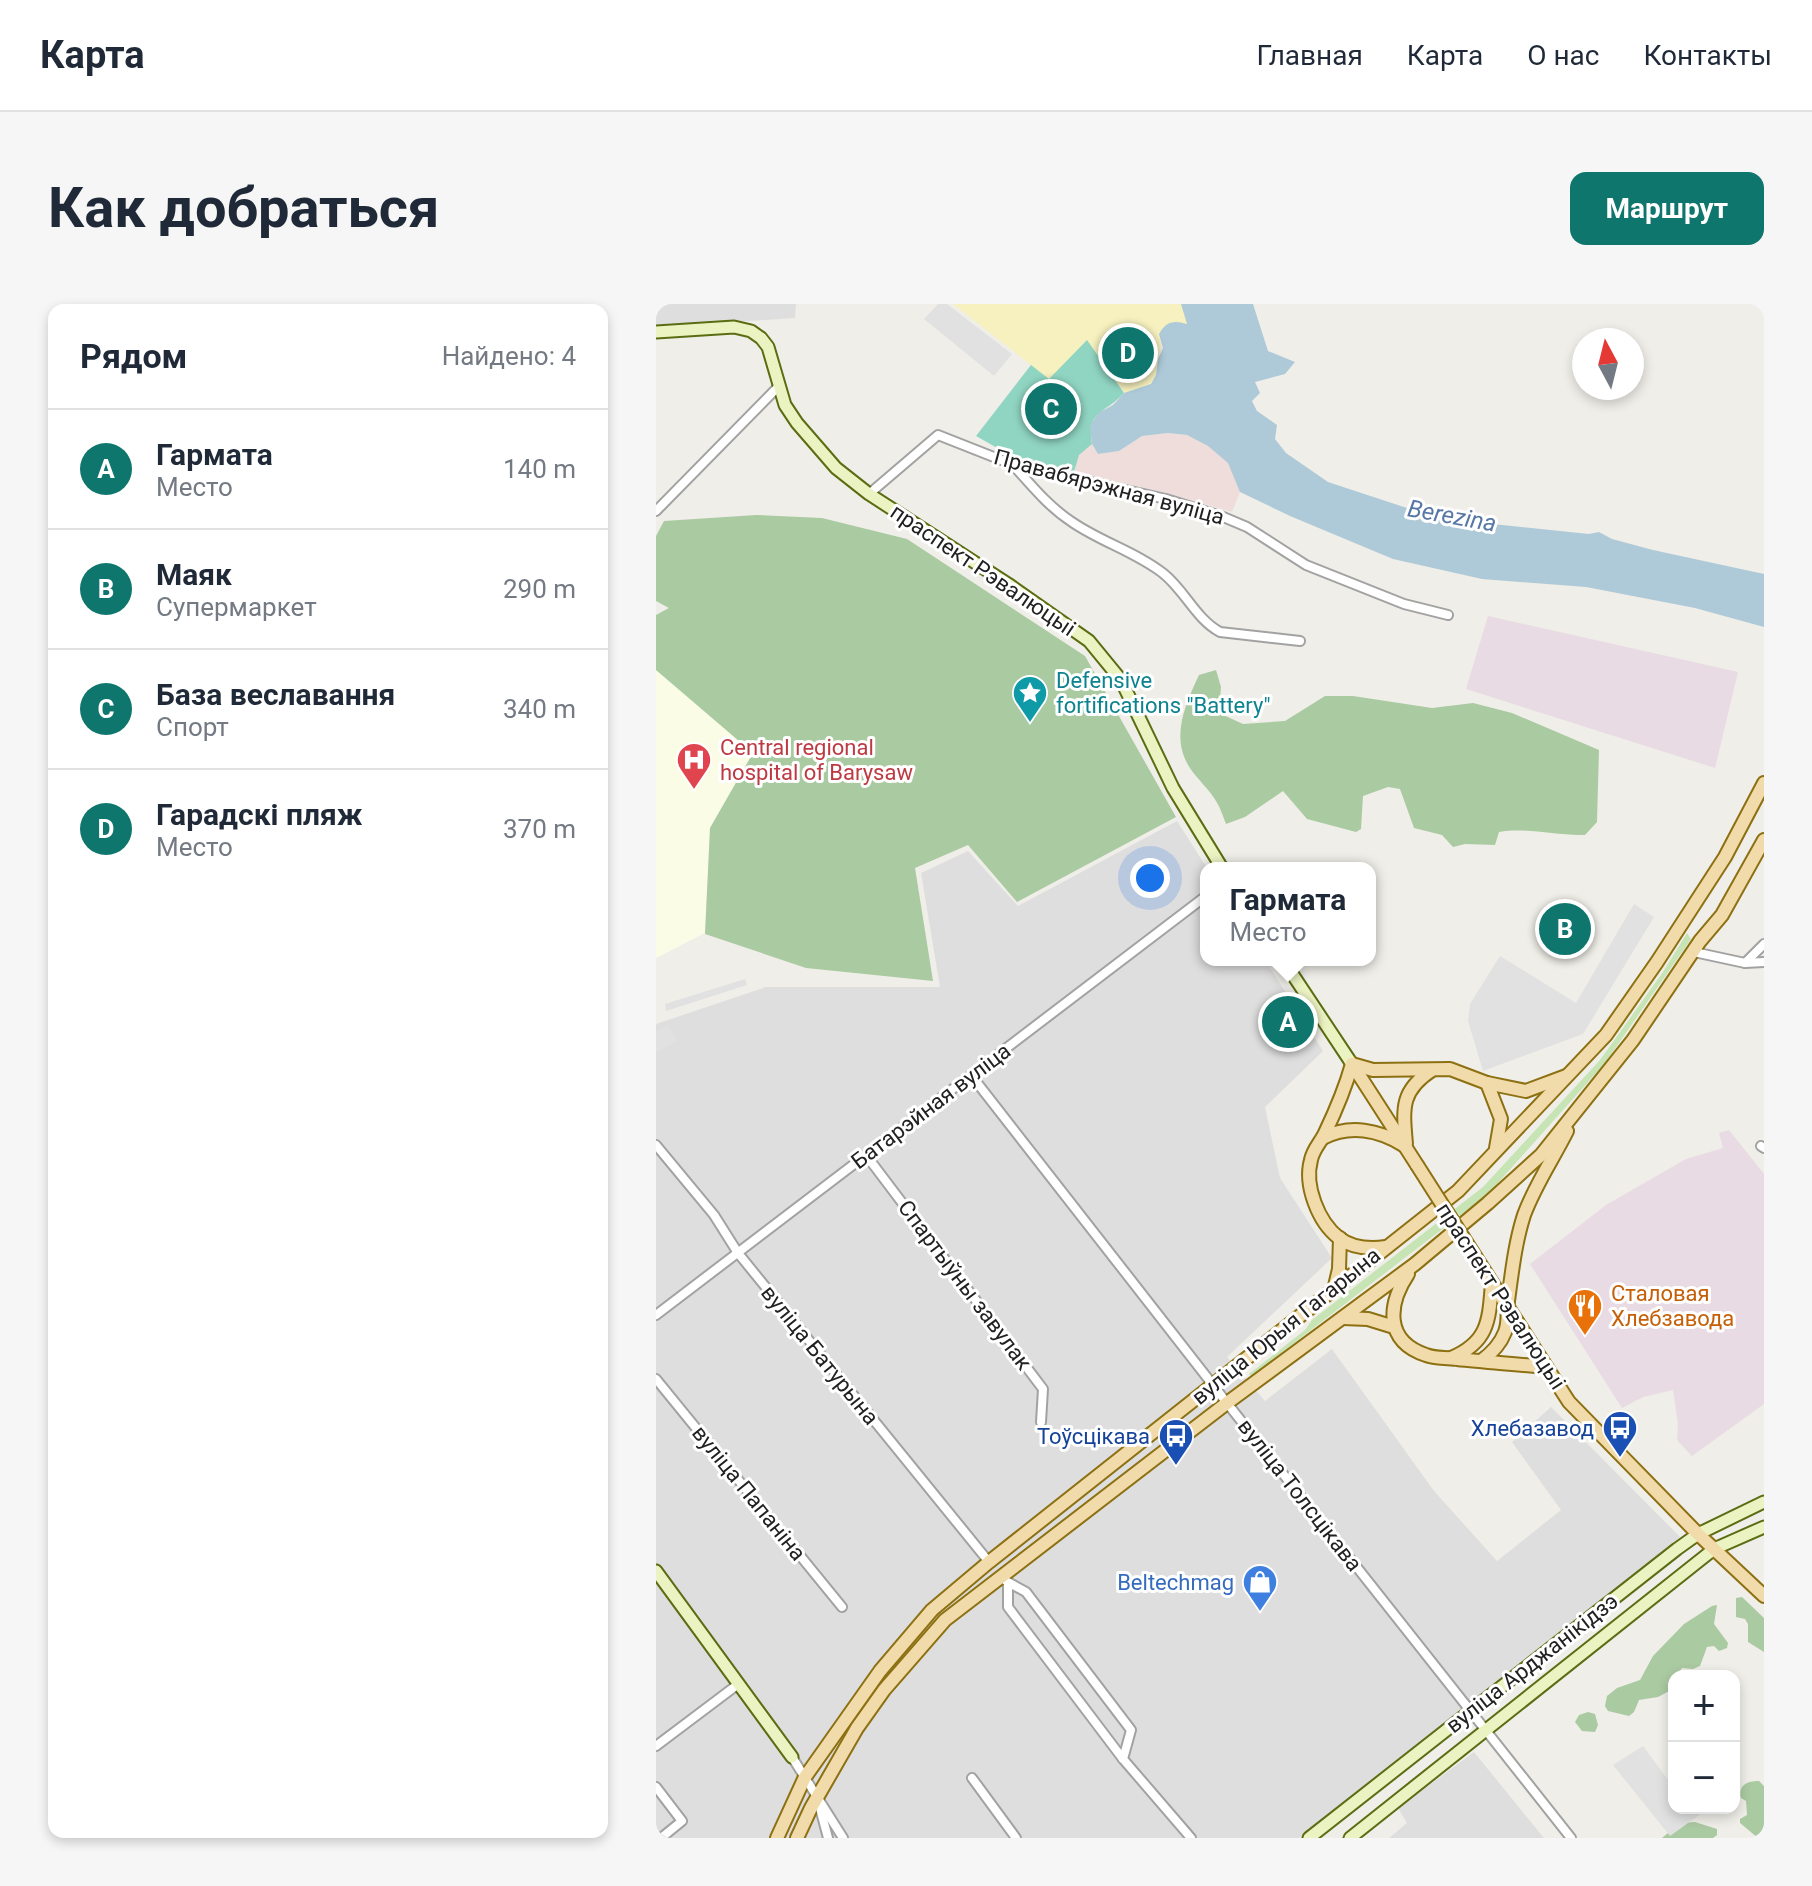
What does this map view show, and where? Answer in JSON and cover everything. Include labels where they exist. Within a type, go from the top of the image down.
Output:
[{"type":"main road","name":"праспект Рэвалюцыі","points":[[656,332],[734,327],[751,331],[761,338],[768,347],[778,387],[797,423],[836,468],[869,494],[1089,641],[1121,680],[1173,788],[1218,862]]},
{"type":"main road","name":"вуліца Юрыя Гагарына","points":[[777,1838],[805,1777],[880,1671],[932,1610],[1458,1191],[1570,1075],[1606,1035],[1657,962],[1725,857],[1764,783]]},
{"type":"main road","name":"вуліца Юрыя Гагарына","points":[[797,1838],[857,1728],[884,1690],[945,1620],[1004,1579],[1227,1403],[1415,1264],[1541,1155],[1608,1074],[1722,915],[1764,840]]},
{"type":"main road","name":"праспект Рэвалюцыі","points":[[1287,966],[1569,1402],[1698,1534],[1764,1596]]},
{"type":"main road","points":[[1386,1247],[1365,1248],[1340,1238],[1328,1225],[1311,1189],[1309,1165],[1312,1154],[1345,1091],[1352,1064],[1373,1070],[1462,1071],[1487,1083],[1526,1091],[1570,1075]]},
{"type":"main road","points":[[1406,1147],[1404,1102],[1415,1083],[1433,1070]]},
{"type":"main road","points":[[1487,1083],[1501,1119],[1495,1151]]},
{"type":"main road","points":[[1481,1361],[1498,1345],[1508,1323],[1507,1308],[1523,1219],[1531,1197],[1579,1106]]},
{"type":"main road","points":[[1323,1138],[1343,1131],[1370,1131],[1392,1138],[1406,1147]]},
{"type":"main road","points":[[1334,1292],[1339,1269],[1340,1238]]},
{"type":"main road","points":[[1415,1264],[1399,1286],[1394,1300],[1394,1327],[1411,1348],[1437,1358],[1545,1367]]},
{"type":"main road","points":[[1451,1358],[1473,1346],[1483,1333],[1490,1314],[1491,1281]]},
{"type":"main road","points":[[1342,1318],[1368,1319],[1394,1327]]},
{"type":"main road","name":"вуліца Арджанікідзэ","points":[[1309,1838],[1698,1534],[1764,1502]]},
{"type":"main road","name":"вуліца Арджанікідзэ","points":[[1350,1838],[1714,1549],[1764,1527]]},
{"type":"main road","points":[[656,1571],[792,1757]]},
{"type":"street","points":[[656,511],[778,387]]},
{"type":"street","name":"Правабярэжная вуліца","points":[[869,494],[938,435],[1014,465],[1166,499],[1221,516],[1247,527],[1306,565],[1404,604],[1448,615]]},
{"type":"street","points":[[1014,465],[1053,508],[1073,523],[1137,556],[1166,576],[1209,626],[1220,632],[1300,641]]},
{"type":"street","name":"Батарэйная вуліца","points":[[656,1315],[1200,901]]},
{"type":"street","points":[[1745,963],[1764,944]]},
{"type":"street","points":[[1694,952],[1745,963],[1764,962]]},
{"type":"street","name":"вуліца Толсцікава","points":[[971,1075],[1571,1838]]},
{"type":"street","name":"вуліца Батурына","points":[[656,1145],[714,1215],[738,1253],[989,1562]]},
{"type":"street","name":"Спартыўны завулак","points":[[866,1155],[1043,1389],[1041,1422]]},
{"type":"street","name":"вуліца Папаніна","points":[[656,1379],[842,1607]]},
{"type":"street","points":[[1004,1579],[1026,1592],[1131,1730],[1123,1759]]},
{"type":"street","points":[[1004,1579],[1008,1607],[1123,1759],[1191,1838]]},
{"type":"street","points":[[656,1746],[737,1685]]},
{"type":"street","points":[[792,1757],[843,1838]]},
{"type":"street","points":[[972,1778],[1016,1838]]},
{"type":"street","points":[[656,1787],[682,1821],[661,1838]]},
{"type":"street","points":[[817,1797],[828,1838]]},
{"type":"shaded area","points":[[656,304],[796,304],[795,318],[656,327]]},
{"type":"shaded area","points":[[938,304],[947,304],[1012,354],[994,376],[924,319]]},
{"type":"shaded area","points":[[1168,433],[1187,435],[1208,446],[1229,463],[1240,492],[1232,512],[1167,493],[1074,472],[1079,455],[1092,444],[1098,454],[1119,451],[1141,436]]},
{"type":"shaded area","points":[[1488,616],[1738,672],[1715,768],[1466,689]]},
{"type":"shaded area","name":"Central regional hospital of Barysaw","points":[[656,670],[753,753],[710,828],[705,933],[656,958]]},
{"type":"shaded area","points":[[1177,821],[1203,862],[1200,862],[1200,966],[1269,966],[1323,1051],[1265,1107],[1280,1178],[1332,1258],[1227,1357],[1265,1401],[1332,1349],[1434,1491],[1497,1561],[1561,1510],[1512,1442],[1551,1407],[1680,1537],[1299,1838],[656,1838],[656,1024],[766,987],[940,987],[921,873],[968,851],[1018,906]]},
{"type":"shaded area","points":[[1634,904],[1654,917],[1583,1034],[1483,1071],[1468,1021],[1470,1004],[1500,956],[1576,1003]]},
{"type":"shaded area","points":[[745,979],[747,985],[666,1011],[665,1004]]},
{"type":"shaded area","points":[[668,1025],[677,1041],[656,1052],[656,1031]]},
{"type":"shaded area","points":[[1729,1130],[1764,1174],[1764,1404],[1692,1456],[1677,1440],[1673,1390],[1643,1397],[1622,1408],[1530,1264],[1606,1205],[1686,1159],[1723,1148],[1719,1133]]},
{"type":"shaded area","points":[[1643,1746],[1668,1780],[1668,1814],[1701,1814],[1670,1836],[1613,1765]]},
{"type":"shaded area","points":[[1474,1752],[1544,1838],[1389,1838],[1407,1823],[1398,1808]]},
{"type":"green space","points":[[1087,340],[1124,393],[1095,418],[1092,444],[1079,455],[1074,472],[1020,461],[976,436],[1031,365],[1049,379]]},
{"type":"green space","points":[[756,515],[822,518],[907,539],[1085,656],[1176,817],[1017,902],[968,845],[915,868],[933,981],[806,968],[705,934],[710,828],[753,753],[656,670],[656,615],[669,608],[656,601],[656,536],[664,521]]},
{"type":"green space","points":[[1216,670],[1221,687],[1219,713],[1243,724],[1285,721],[1325,696],[1353,696],[1432,708],[1473,703],[1512,713],[1599,750],[1597,822],[1585,835],[1499,832],[1495,845],[1465,844],[1453,847],[1442,835],[1414,828],[1400,789],[1388,787],[1363,796],[1361,829],[1356,832],[1307,819],[1283,791],[1245,817],[1226,824],[1214,798],[1187,764],[1180,739],[1184,713],[1199,675]]},
{"type":"green space","points":[[1687,933],[1691,939],[1605,1063],[1488,1194],[1251,1376],[1249,1374],[1305,1330],[1312,1320],[1483,1187],[1600,1060]]},
{"type":"green space","points":[[1742,1597],[1764,1618],[1764,1652],[1748,1642],[1748,1624],[1745,1619],[1736,1617],[1736,1598]]},
{"type":"green space","points":[[1717,1605],[1714,1624],[1728,1643],[1727,1648],[1719,1651],[1714,1646],[1707,1647],[1700,1666],[1668,1670],[1668,1692],[1639,1700],[1629,1716],[1608,1711],[1605,1706],[1607,1696],[1617,1688],[1640,1680],[1653,1656],[1684,1624]]},
{"type":"green space","points":[[1588,1712],[1595,1714],[1598,1725],[1595,1732],[1582,1731],[1575,1722],[1579,1715]]},
{"type":"green space","points":[[1759,1781],[1764,1786],[1764,1838],[1758,1838],[1740,1823],[1740,1819],[1747,1815],[1746,1801],[1741,1798],[1742,1787]]},
{"type":"green space","points":[[1695,1822],[1717,1829],[1717,1835],[1713,1838],[1662,1838],[1680,1823]]},
{"type":"sand","points":[[953,304],[1181,304],[1188,325],[1159,334],[1161,346],[1152,382],[1144,388],[1124,393],[1087,341],[1049,379]]},
{"type":"water","points":[[1181,304],[1253,304],[1268,351],[1295,362],[1285,374],[1255,382],[1260,393],[1252,401],[1257,411],[1277,425],[1275,439],[1286,453],[1328,482],[1416,511],[1455,520],[1589,534],[1599,532],[1612,539],[1653,550],[1764,574],[1764,627],[1695,608],[1586,587],[1482,579],[1393,559],[1240,492],[1228,463],[1208,446],[1187,435],[1168,433],[1142,436],[1119,451],[1098,454],[1092,444],[1090,426],[1098,413],[1113,405],[1124,393],[1151,384],[1163,348],[1159,334],[1164,326],[1171,323],[1187,324]]},
{"type":"place","name":"Гарадскі пляж","points":[[1128,353]]},
{"type":"place","name":"База веславання","points":[[1051,409]]},
{"type":"place","name":"Defensive fortifications \"Battery\"","points":[[1030,724]]},
{"type":"place","name":"Central regional hospital of Barysaw","points":[[694,791]]},
{"type":"place","name":"Маяк","points":[[1565,929]]},
{"type":"place","name":"Гармата","points":[[1288,1022]]},
{"type":"place","name":"Сталовая Хлебзавода","points":[[1585,1337]]},
{"type":"place","name":"Хлебазавод","points":[[1620,1459]]},
{"type":"place","name":"Тоўсцікава","points":[[1176,1467]]},
{"type":"place","name":"Beltechmag","points":[[1260,1613]]},
{"type":"water label","name":"Berezina","points":[[1452,516]]}]
